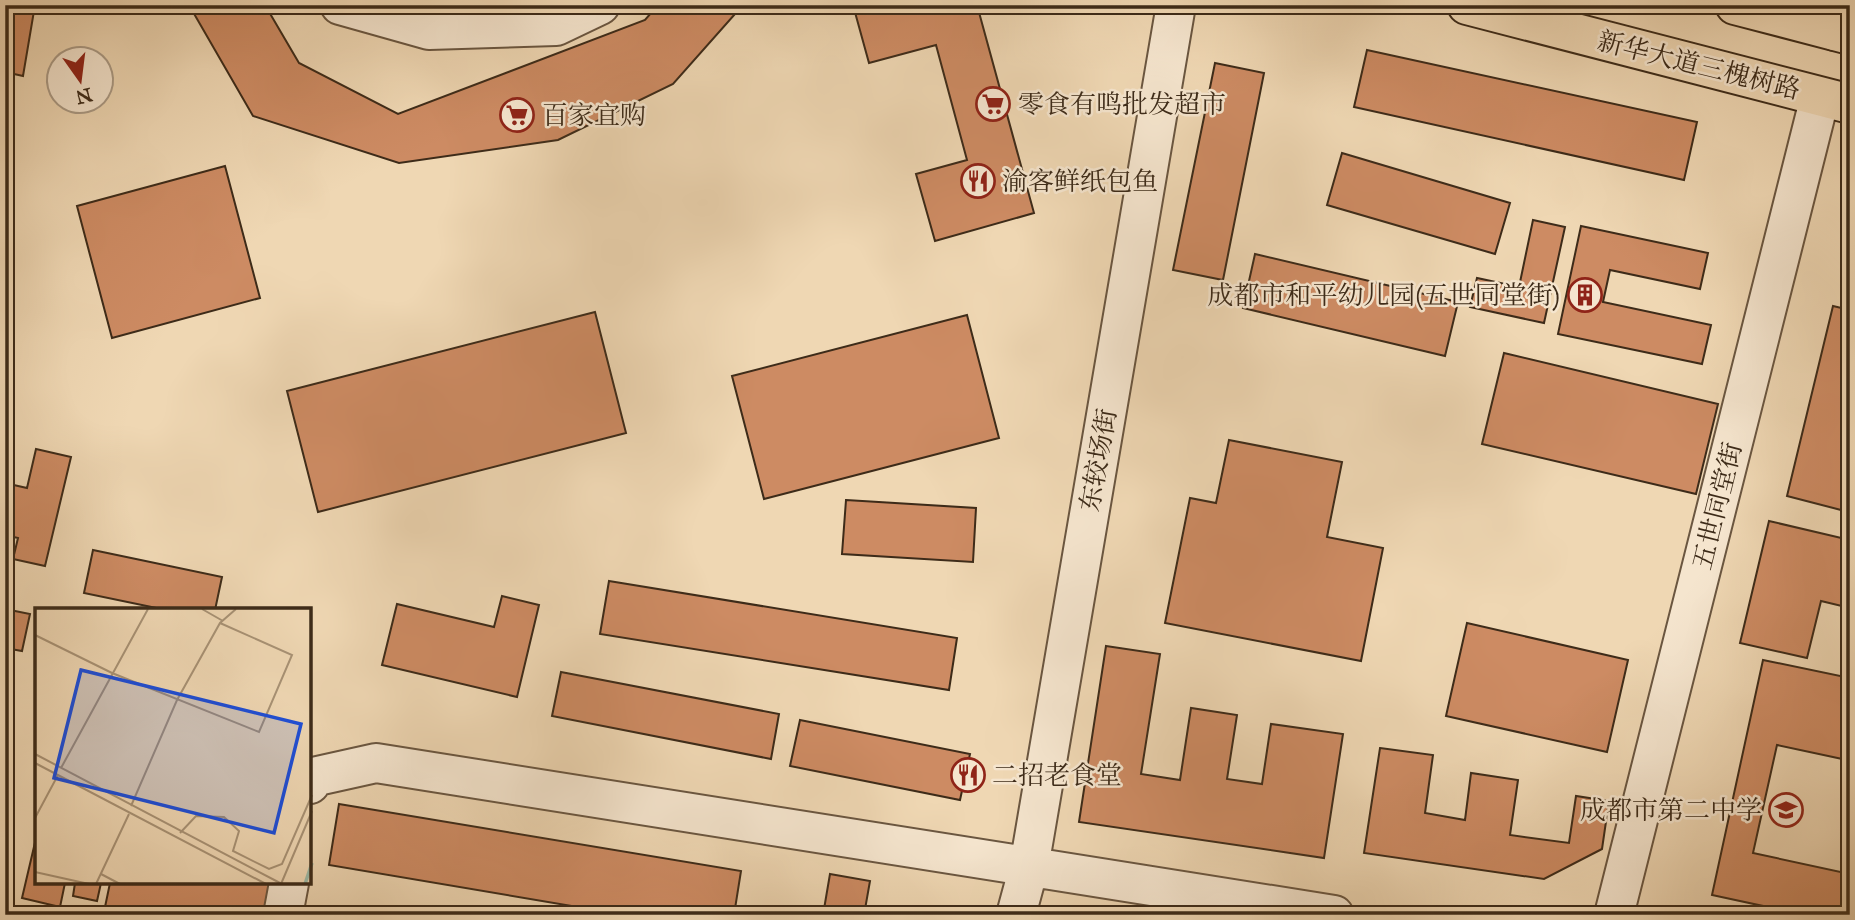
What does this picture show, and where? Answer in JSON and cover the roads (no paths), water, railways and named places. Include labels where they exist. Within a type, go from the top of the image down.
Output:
[{"type":"main road","name":"新华大道三槐树路","points":[[1467,5],[1835,100]]},
{"type":"main road","points":[[1735,5],[1842,23]]},
{"type":"street","points":[[340,5],[429,30],[556,26],[600,5]]},
{"type":"street","name":"东较场街","points":[[1016,915],[1029,867],[1176,5]]},
{"type":"street","name":"五世同堂街","points":[[1614,915],[1835,100]]},
{"type":"street","points":[[312,779],[376,763],[1334,915]]},
{"type":"street","points":[[284,915],[289,885]]},
{"type":"place","name":"零食有鸣批发超市","points":[[993,104]]},
{"type":"place","name":"百家宜购","points":[[517,115]]},
{"type":"place","name":"渝客鲜纸包鱼","points":[[978,181]]},
{"type":"place","name":"成都市和平幼儿园(五世同堂街)","points":[[1585,295]]},
{"type":"place","name":"二招老食堂","points":[[968,775]]},
{"type":"place","name":"成都市第二中学","points":[[1786,810]]}]
